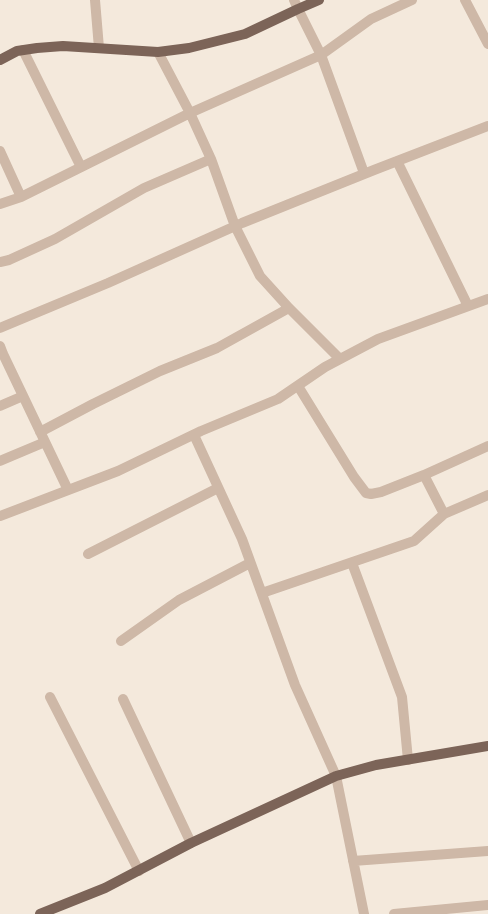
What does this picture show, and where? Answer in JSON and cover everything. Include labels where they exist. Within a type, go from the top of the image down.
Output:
[{"type":"main road","points":[[0,60],[17,51],[63,46],[158,52],[190,48],[245,34],[296,4],[319,0]]},
{"type":"main road","points":[[42,914],[105,888],[191,843],[336,776],[376,765],[488,746]]},
{"type":"street","points":[[95,0],[99,48]]},
{"type":"street","points":[[0,204],[21,197],[190,113],[321,55],[371,19],[412,0]]},
{"type":"street","points":[[465,0],[488,44]]},
{"type":"street","points":[[296,4],[321,55],[364,173]]},
{"type":"street","points":[[23,50],[81,167]]},
{"type":"street","points":[[158,52],[190,113],[211,159],[235,226],[260,276],[289,308],[340,359]]},
{"type":"street","points":[[0,328],[108,283],[235,226],[364,173],[488,126]]},
{"type":"street","points":[[0,151],[21,197]]},
{"type":"street","points":[[0,262],[9,260],[55,239],[144,188],[211,159]]},
{"type":"street","points":[[397,161],[468,306]]},
{"type":"street","points":[[0,516],[118,471],[194,435],[278,399],[325,367],[378,339],[488,299]]},
{"type":"street","points":[[40,432],[160,371],[217,348],[289,308]]},
{"type":"street","points":[[1,352],[68,490]]},
{"type":"street","points":[[298,386],[354,477],[366,493],[371,494],[381,492],[424,476],[488,446]]},
{"type":"street","points":[[0,406],[23,396]]},
{"type":"street","points":[[194,435],[242,539],[295,685],[336,776],[364,914]]},
{"type":"street","points":[[0,461],[45,442]]},
{"type":"street","points":[[424,476],[444,514]]},
{"type":"street","points":[[88,554],[218,488]]},
{"type":"street","points":[[262,593],[414,541],[444,514],[488,495]]},
{"type":"street","points":[[121,641],[179,600],[250,563]]},
{"type":"street","points":[[352,563],[402,697],[408,760]]},
{"type":"street","points":[[50,697],[139,871]]},
{"type":"street","points":[[123,699],[191,843]]},
{"type":"street","points":[[353,861],[488,851]]},
{"type":"street","points":[[394,914],[488,905]]}]
